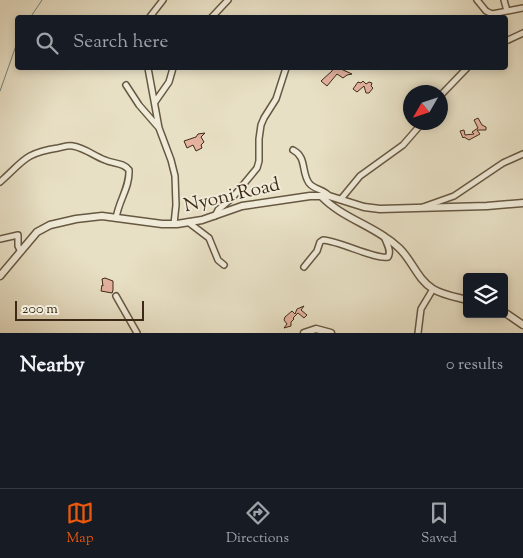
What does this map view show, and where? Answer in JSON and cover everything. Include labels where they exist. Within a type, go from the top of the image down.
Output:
[{"type":"street","points":[[151,15],[163,0]]},
{"type":"street","points":[[214,15],[228,0]]},
{"type":"street","points":[[477,0],[489,14],[523,8]]},
{"type":"street","points":[[504,0],[507,11]]},
{"type":"street","points":[[508,40],[523,33]]},
{"type":"street","points":[[148,70],[159,128],[175,176],[176,205],[174,224]]},
{"type":"street","points":[[154,102],[169,82],[172,70]]},
{"type":"street","points":[[215,216],[218,210],[233,197],[257,168],[260,161],[259,138],[262,121],[276,100],[285,70]]},
{"type":"street","points":[[448,88],[465,70]]},
{"type":"street","points":[[126,85],[139,105],[159,128]]},
{"type":"street","points":[[341,199],[360,176],[403,145],[416,130]]},
{"type":"street","points":[[0,182],[28,156],[48,149],[75,146],[93,153],[104,160],[125,166],[129,170],[128,183],[119,203],[116,218]]},
{"type":"street","points":[[293,150],[298,152],[301,158],[309,183],[314,188],[326,192],[329,196]]},
{"type":"street","points":[[423,207],[454,196],[503,163],[523,154]]},
{"type":"street","points":[[321,196],[341,212],[384,236],[400,249],[425,282],[433,289],[463,299]]},
{"type":"street","name":"Nyoni Road","points":[[0,276],[37,232],[50,225],[89,217],[174,224],[215,216],[242,206],[291,198],[321,196],[341,199],[372,209],[487,206],[523,203]]},
{"type":"street","points":[[188,222],[208,237],[218,260],[224,265]]},
{"type":"street","points":[[0,239],[18,236],[20,250]]},
{"type":"street","points":[[304,267],[315,254],[320,242],[323,240],[340,243],[376,256],[388,257],[390,252],[384,236]]},
{"type":"street","points":[[418,333],[421,309],[433,289]]},
{"type":"street","points":[[116,296],[137,333]]},
{"type":"street","points":[[508,315],[523,325]]},
{"type":"street","points":[[304,333],[316,329],[331,333]]},
{"type":"building","points":[[343,70],[352,74],[343,78],[337,74],[327,86],[321,81],[332,71]]},
{"type":"building","points":[[363,81],[366,84],[372,83],[371,86],[373,88],[369,93],[366,93],[364,86],[357,92],[353,89],[358,82],[361,83]]},
{"type":"building","points":[[478,118],[482,125],[486,127],[486,130],[477,130],[480,134],[469,140],[463,138],[460,131],[464,130],[465,135],[474,134],[472,132],[478,128],[474,120]]},
{"type":"building","points":[[205,133],[201,137],[204,142],[201,145],[202,148],[196,151],[193,145],[187,148],[184,141],[196,137],[198,134]]},
{"type":"building","points":[[105,278],[113,281],[112,293],[101,291],[103,286],[102,279]]},
{"type":"building","points":[[304,306],[301,310],[307,315],[304,318],[298,313],[293,318],[291,326],[284,328],[287,324],[284,320],[285,317],[292,311],[295,314],[297,309]]},
{"type":"waterway","points":[[32,15],[42,0]]},
{"type":"waterway","points":[[0,91],[15,48]]}]
